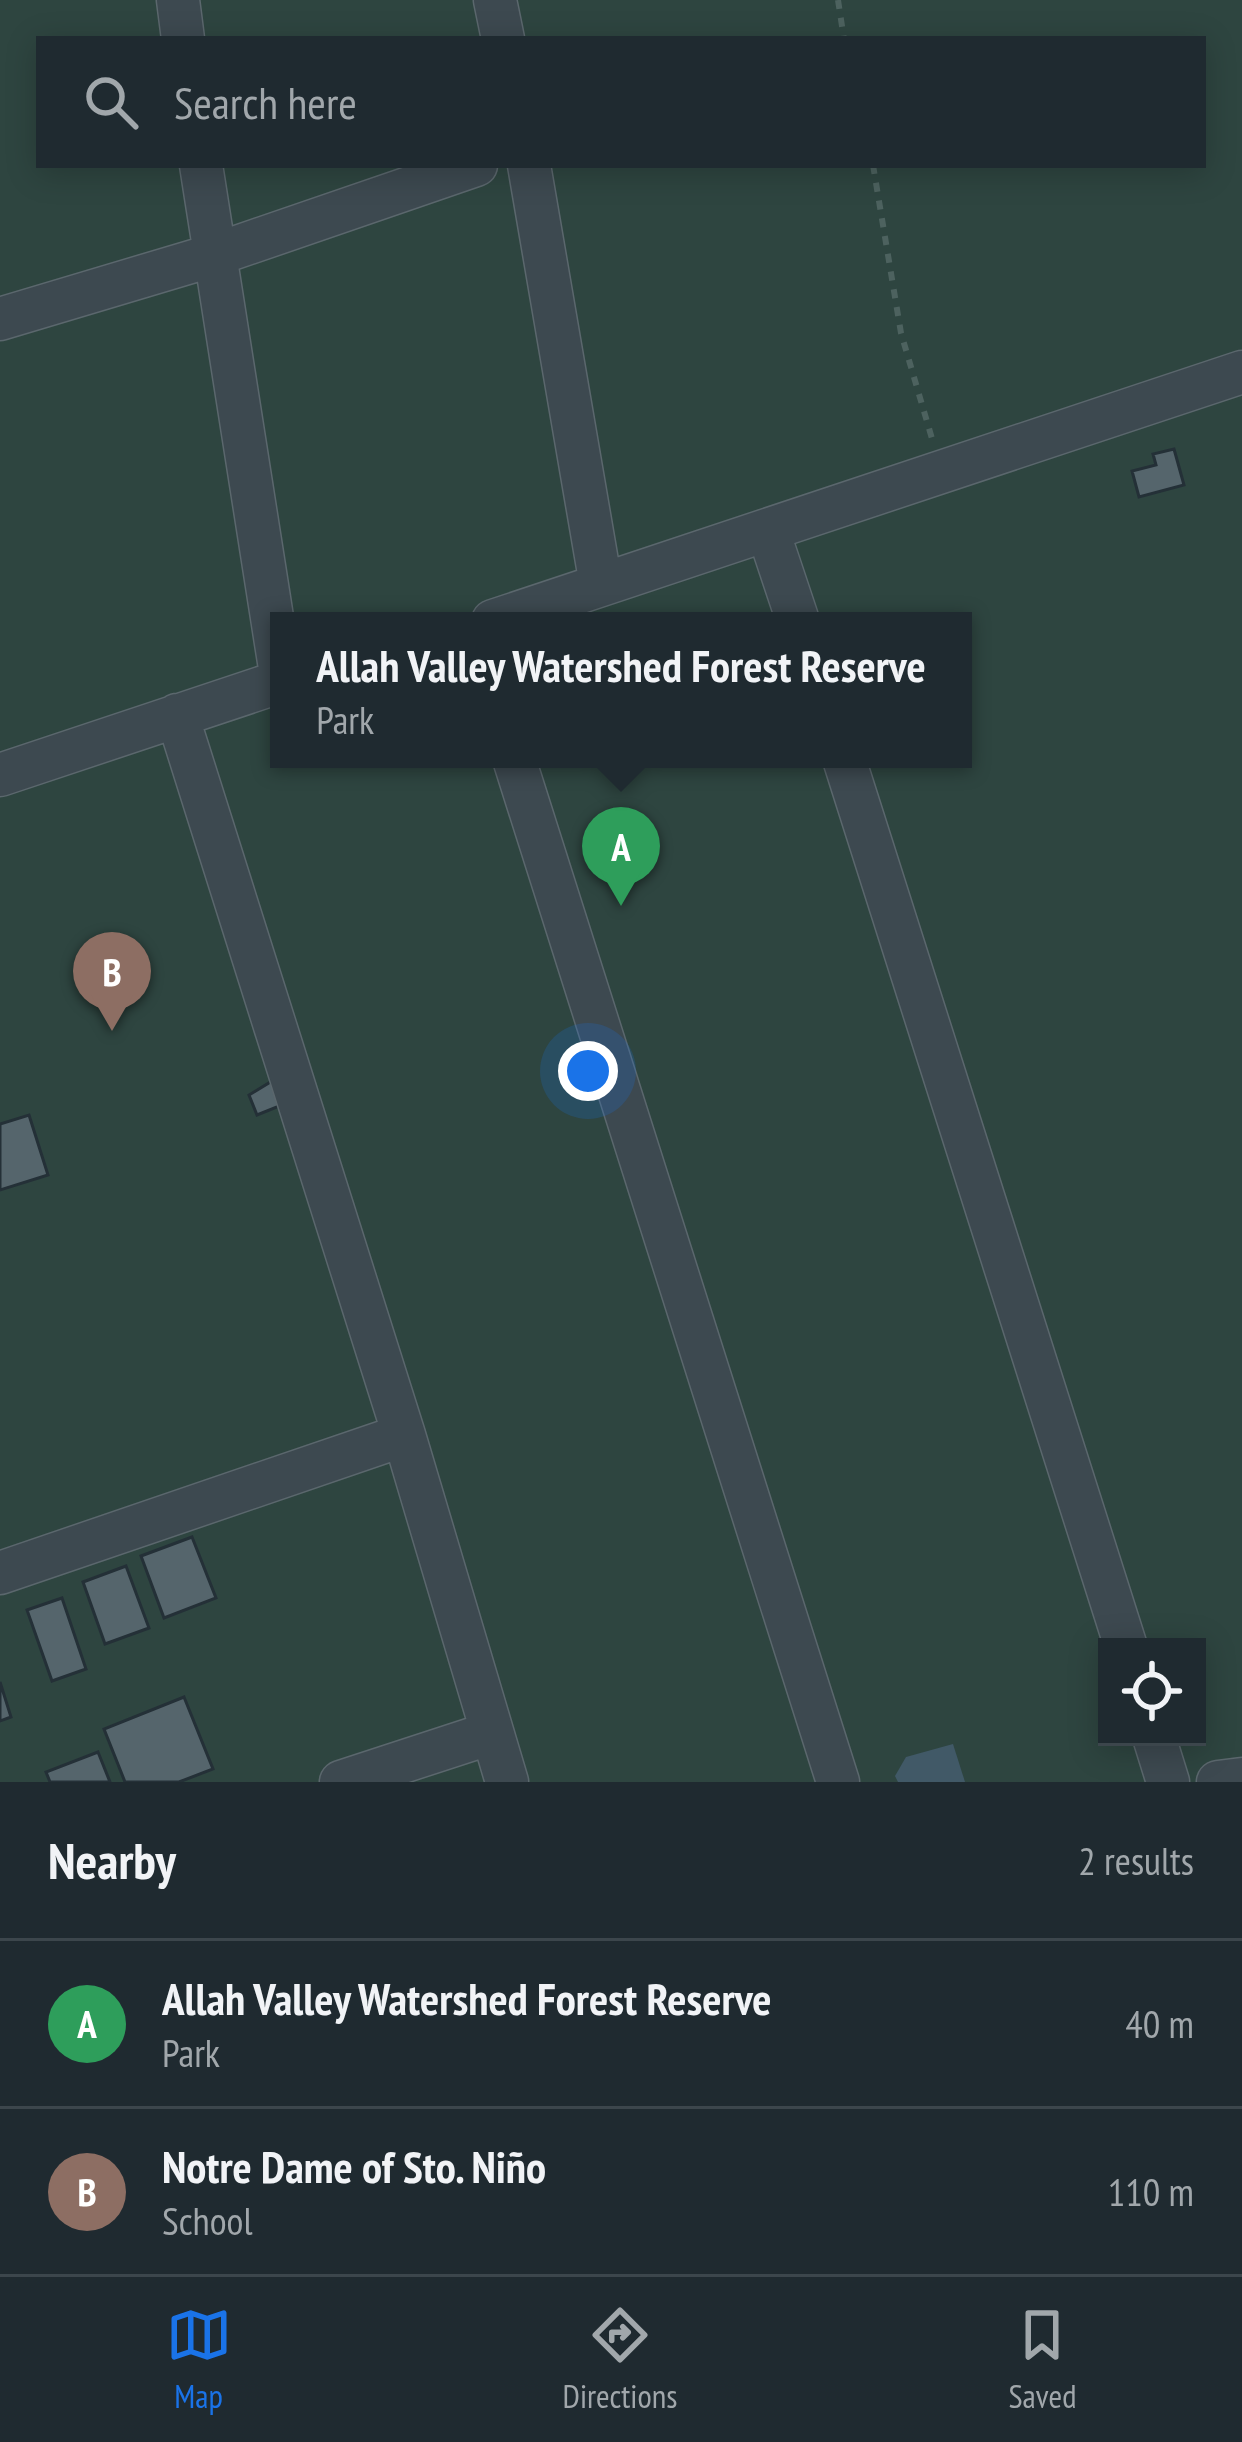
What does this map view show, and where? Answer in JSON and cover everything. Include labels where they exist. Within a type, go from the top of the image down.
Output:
[{"type":"street","points":[[178,0],[183,36]]},
{"type":"street","points":[[495,0],[502,36]]},
{"type":"street","points":[[201,168],[271,612]]},
{"type":"street","points":[[0,319],[214,255],[467,168]]},
{"type":"street","points":[[530,168],[601,585]]},
{"type":"street","points":[[520,612],[1242,372]]},
{"type":"street","points":[[769,531],[795,612]]},
{"type":"street","points":[[0,775],[270,685]]},
{"type":"street","points":[[177,715],[404,1436],[507,1782]]},
{"type":"street","points":[[517,768],[838,1782]]},
{"type":"street","points":[[847,768],[1123,1638]]},
{"type":"street","points":[[0,1573],[404,1436]]},
{"type":"street","points":[[341,1782],[491,1733]]},
{"type":"street","points":[[1157,1746],[1168,1782]]},
{"type":"street","points":[[1218,1782],[1242,1779]]},
{"type":"path","points":[[838,0],[844,36]]},
{"type":"path","points":[[873,168],[901,334],[942,474]]},
{"type":"green space","points":[[0,0],[1242,0],[1242,1782],[0,1782]]},
{"type":"water","points":[[953,1744],[965,1782],[898,1782],[895,1776],[906,1757]]},
{"type":"building","points":[[1174,449],[1184,485],[1139,497],[1132,471],[1156,465],[1153,454]]},
{"type":"building","points":[[277,1078],[287,1103],[257,1115],[249,1095]]},
{"type":"building","points":[[29,1115],[48,1175],[0,1190],[0,1124]]},
{"type":"building","points":[[192,1537],[216,1598],[164,1618],[141,1556]]},
{"type":"building","points":[[126,1566],[149,1628],[105,1644],[83,1582]]},
{"type":"building","points":[[62,1598],[86,1669],[52,1681],[27,1610]]},
{"type":"building","points":[[0,1682],[11,1717],[0,1721]]},
{"type":"building","points":[[184,1697],[213,1769],[179,1782],[125,1782],[104,1729]]},
{"type":"building","points":[[98,1752],[110,1782],[50,1782],[46,1772]]},
{"type":"place","name":"Allah Valley Watershed Forest Reserve","points":[[621,906]]},
{"type":"place","name":"Notre Dame of Sto. Niño","points":[[112,1031]]}]
